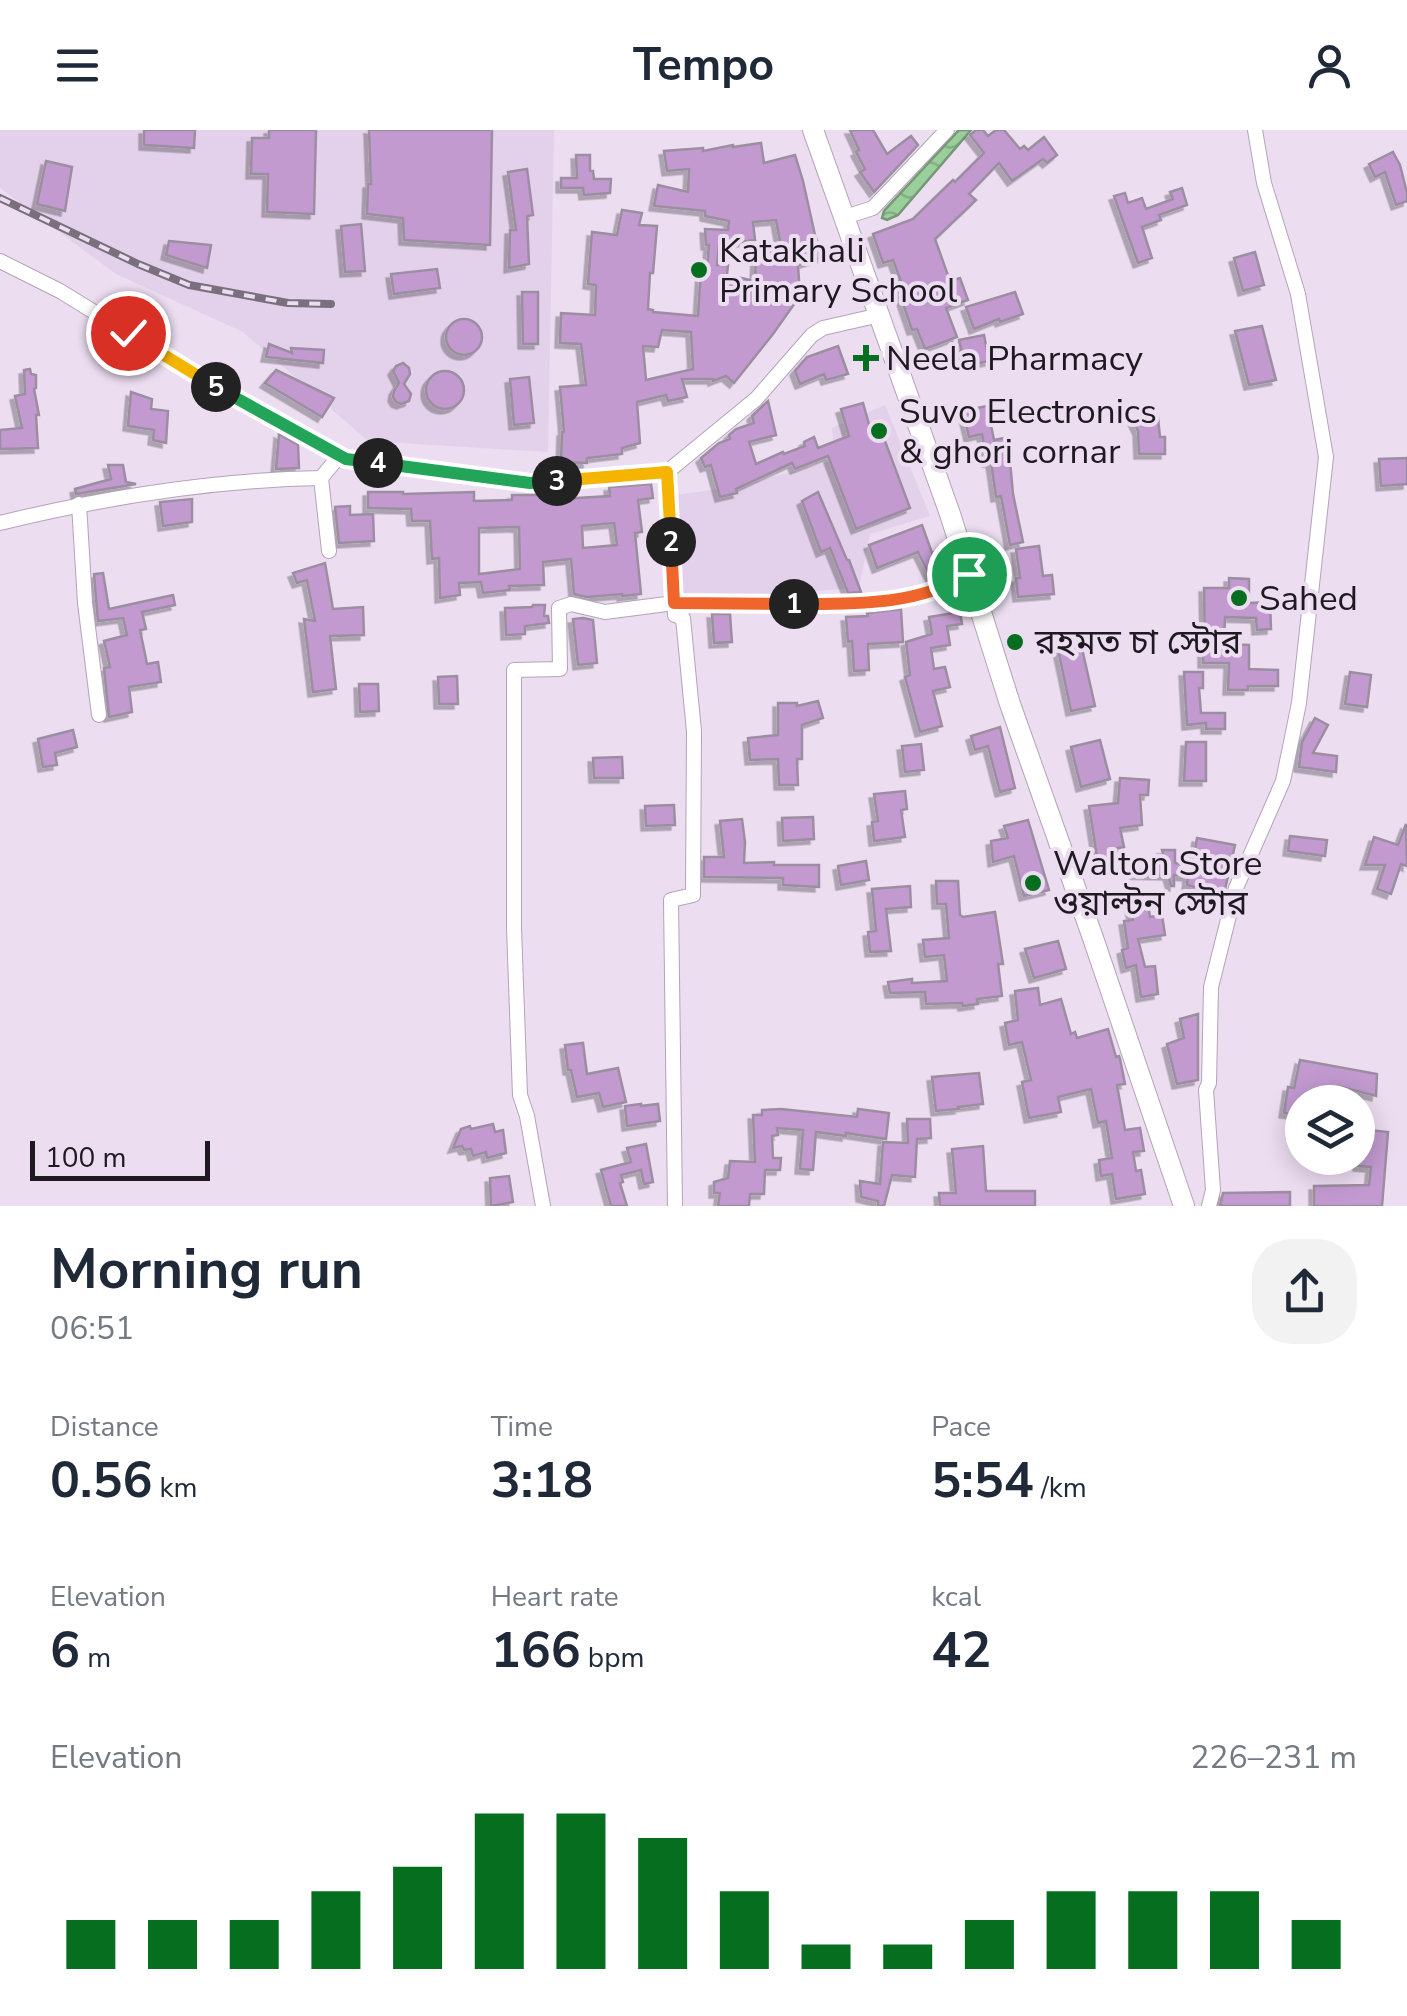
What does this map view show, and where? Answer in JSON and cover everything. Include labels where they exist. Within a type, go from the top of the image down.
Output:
[{"type":"highway","points":[[813,130],[880,315],[1184,1206]]},
{"type":"street","points":[[845,217],[873,208],[947,130]]},
{"type":"street","points":[[1209,1206],[1213,1190],[1206,1090],[1211,987],[1236,888],[1283,781],[1300,703],[1326,457],[1298,294],[1264,184],[1255,130]]},
{"type":"street","points":[[0,261],[60,291],[219,389],[346,459],[530,483],[667,472],[756,399],[812,335],[823,328],[880,315]]},
{"type":"street","points":[[329,551],[321,478],[340,455]]},
{"type":"street","points":[[667,472],[675,615],[683,618],[694,732],[693,894],[670,900],[675,1206]]},
{"type":"street","points":[[0,524],[78,504],[180,487],[257,479],[321,478]]},
{"type":"street","points":[[78,504],[99,715]]},
{"type":"street","points":[[542,1206],[520,1096],[514,928],[514,670],[560,669],[560,608],[571,604],[605,612],[674,603],[854,604],[906,598],[950,586],[969,574]]},
{"type":"shaded area","points":[[0,130],[554,130],[548,452],[368,441],[243,332],[116,274],[0,188]]},
{"type":"shaded area","points":[[885,405],[930,516],[870,534],[859,588],[681,600],[676,495],[739,486],[835,460],[832,428]]},
{"type":"water","points":[[959,130],[971,130],[898,215],[882,218],[884,211]]},
{"type":"building","points":[[144,130],[195,130],[194,148],[144,145]]},
{"type":"building","points":[[269,130],[316,130],[314,214],[267,212],[268,174],[251,174],[252,138],[269,138]]},
{"type":"building","points":[[369,130],[492,130],[490,245],[404,240],[403,218],[367,214],[371,184]]},
{"type":"building","points":[[850,130],[873,130],[887,154],[911,136],[918,145],[874,192],[860,172],[865,169]]},
{"type":"building","points":[[983,130],[988,136],[1004,130],[1020,149],[1024,146],[1028,150],[1044,137],[1057,155],[1047,163],[1043,159],[1012,181],[999,163],[969,194],[976,200],[935,239],[950,281],[960,278],[968,300],[946,308],[957,337],[925,349],[917,329],[912,330],[893,260],[883,263],[873,234],[913,219],[984,153],[970,135]]},
{"type":"building","points":[[761,143],[764,163],[795,155],[823,257],[798,265],[800,296],[734,383],[726,376],[713,381],[682,379],[687,397],[668,401],[666,395],[637,402],[640,443],[622,448],[622,454],[587,458],[587,463],[561,462],[564,432],[560,387],[586,385],[581,344],[560,343],[561,313],[595,315],[596,285],[588,284],[592,232],[617,235],[622,210],[642,213],[639,225],[657,226],[648,309],[698,316],[701,269],[707,269],[709,245],[705,229],[728,230],[729,221],[705,216],[705,211],[654,206],[658,185],[688,192],[689,169],[667,171],[664,151]],"holes":[[[776,220],[781,247],[756,250],[755,281],[727,275],[728,265],[717,265],[719,245],[755,240],[753,222]],[[662,330],[691,332],[693,369],[646,380],[643,346],[658,347]]]},
{"type":"building","points":[[1393,152],[1407,193],[1407,201],[1396,205],[1385,172],[1375,177],[1369,164]]},
{"type":"building","points":[[576,155],[590,155],[594,179],[611,179],[610,193],[584,195],[583,188],[561,188],[561,178],[577,178]]},
{"type":"building","points":[[46,161],[72,167],[65,211],[37,204]]},
{"type":"building","points":[[527,169],[533,215],[527,216],[529,264],[509,268],[510,230],[516,230],[508,172]]},
{"type":"building","points":[[1182,188],[1187,205],[1159,215],[1161,220],[1142,227],[1152,258],[1138,263],[1114,196],[1125,193],[1128,203],[1142,198],[1146,209],[1173,199],[1170,192]]},
{"type":"building","points":[[361,224],[365,271],[345,272],[341,226]]},
{"type":"building","points":[[169,241],[211,245],[207,268],[166,255]]},
{"type":"building","points":[[1255,252],[1264,285],[1243,291],[1234,258]]},
{"type":"building","points":[[437,269],[440,288],[394,294],[391,274]]},
{"type":"building","points":[[522,292],[538,292],[538,344],[523,344]]},
{"type":"building","points":[[1015,292],[1023,314],[974,329],[966,307]]},
{"type":"building","points":[[464,319],[477,324],[482,337],[477,350],[464,355],[451,350],[446,337],[451,324]]},
{"type":"building","points":[[1262,326],[1276,380],[1249,385],[1235,331]]},
{"type":"building","points":[[984,335],[989,361],[965,366],[959,340]]},
{"type":"building","points":[[269,344],[292,353],[291,348],[324,350],[323,363],[266,357]]},
{"type":"building","points":[[838,346],[848,374],[826,380],[824,374],[800,384],[795,371],[807,357]]},
{"type":"building","points":[[403,363],[409,368],[404,384],[411,394],[409,401],[401,404],[393,397],[399,383],[393,371]]},
{"type":"building","points":[[30,369],[36,375],[38,448],[0,449],[0,430],[22,428],[15,396],[25,394],[24,370]]},
{"type":"building","points":[[276,370],[334,398],[322,417],[265,383]]},
{"type":"building","points":[[445,371],[458,377],[464,390],[458,403],[445,409],[432,403],[426,390],[432,377]]},
{"type":"building","points":[[529,377],[534,423],[514,425],[510,379]]},
{"type":"building","points":[[131,392],[152,399],[151,409],[168,411],[166,443],[153,440],[154,430],[128,426]]},
{"type":"building","points":[[768,401],[776,435],[749,442],[756,464],[805,446],[804,442],[814,437],[818,448],[849,436],[841,409],[863,403],[870,428],[879,425],[910,508],[856,529],[828,456],[795,469],[792,463],[736,489],[737,493],[720,497],[711,465],[705,467],[701,458],[730,439],[736,429],[754,423],[752,416]]},
{"type":"building","points":[[987,406],[994,440],[1004,438],[1010,461],[1023,542],[1010,545],[1001,496],[996,497],[982,434],[969,437],[963,411]]},
{"type":"building","points":[[1158,418],[1160,437],[1165,437],[1165,454],[1139,454],[1138,431],[1133,420]]},
{"type":"building","points":[[279,434],[298,445],[299,468],[276,469]]},
{"type":"building","points":[[1407,458],[1407,484],[1381,486],[1379,459]]},
{"type":"building","points":[[108,465],[123,465],[126,482],[136,484],[76,494],[75,489],[111,479]]},
{"type":"building","points":[[651,484],[653,498],[638,500],[642,532],[635,533],[641,594],[574,594],[571,559],[543,562],[544,585],[509,586],[510,590],[483,593],[481,582],[459,583],[460,595],[440,598],[439,558],[432,559],[430,521],[412,521],[411,509],[368,508],[368,492],[474,492],[474,501],[512,500],[512,495],[559,495],[560,499],[610,496],[609,487]],"holes":[[[614,523],[617,545],[583,548],[582,526]],[[519,527],[520,569],[479,574],[479,528]]]},
{"type":"building","points":[[818,492],[861,592],[848,593],[830,548],[821,552],[802,501]]},
{"type":"building","points":[[192,499],[192,522],[163,526],[160,502]]},
{"type":"building","points":[[350,506],[350,515],[373,514],[374,541],[339,543],[335,507]]},
{"type":"building","points":[[922,525],[932,553],[941,549],[950,573],[932,580],[918,552],[877,568],[869,545]]},
{"type":"building","points":[[1039,546],[1043,576],[1052,575],[1054,594],[1018,597],[1016,549]]},
{"type":"building","points":[[325,563],[333,609],[363,607],[364,635],[330,636],[336,689],[313,692],[304,619],[315,621],[307,580],[297,583],[293,573]]},
{"type":"building","points":[[103,573],[109,609],[173,595],[175,605],[142,612],[146,629],[140,630],[147,664],[158,662],[161,682],[129,687],[132,712],[109,717],[104,668],[110,667],[104,641],[127,635],[123,618],[98,621],[94,574]]},
{"type":"building","points":[[1229,578],[1249,579],[1249,603],[1270,602],[1271,629],[1257,630],[1256,618],[1225,617],[1224,644],[1249,645],[1249,669],[1278,670],[1278,686],[1228,690],[1229,663],[1203,663],[1204,588],[1229,588]]},
{"type":"building","points":[[545,605],[544,616],[548,616],[549,623],[525,626],[525,634],[506,635],[505,608]]},
{"type":"building","points":[[901,609],[903,642],[868,644],[869,670],[854,671],[846,617]]},
{"type":"building","points":[[960,612],[962,624],[947,626],[950,645],[931,648],[934,669],[945,667],[950,687],[933,691],[942,726],[920,732],[905,677],[910,675],[906,642],[932,634],[929,617]]},
{"type":"building","points":[[712,614],[730,614],[732,642],[714,643]]},
{"type":"building","points":[[573,619],[593,620],[597,663],[578,665]]},
{"type":"building","points":[[1081,644],[1095,706],[1071,711],[1058,649]]},
{"type":"building","points":[[1184,672],[1203,672],[1203,688],[1199,688],[1201,713],[1225,713],[1225,729],[1206,729],[1206,723],[1187,725]]},
{"type":"building","points":[[1350,672],[1371,675],[1367,707],[1345,704]]},
{"type":"building","points":[[457,676],[458,704],[439,704],[438,677]]},
{"type":"building","points":[[359,684],[378,684],[379,711],[360,712]]},
{"type":"building","points":[[818,701],[823,718],[802,725],[798,785],[779,785],[778,759],[750,760],[748,738],[778,735],[778,703],[797,706]]},
{"type":"building","points":[[1315,718],[1328,725],[1313,753],[1337,756],[1336,772],[1299,767],[1302,742]]},
{"type":"building","points":[[1000,727],[1015,788],[1000,792],[988,746],[975,750],[971,736]]},
{"type":"building","points":[[73,730],[77,747],[55,753],[57,765],[43,767],[38,739]]},
{"type":"building","points":[[1100,740],[1110,779],[1081,787],[1071,747]]},
{"type":"building","points":[[1186,742],[1206,742],[1206,781],[1184,781]]},
{"type":"building","points":[[921,744],[924,770],[905,772],[902,746]]},
{"type":"building","points":[[622,757],[623,778],[594,778],[593,758]]},
{"type":"building","points":[[1120,778],[1149,780],[1148,795],[1140,795],[1142,825],[1120,828],[1124,847],[1112,849],[1114,860],[1098,863],[1089,806],[1118,803]]},
{"type":"building","points":[[905,791],[907,809],[901,810],[905,837],[874,841],[872,822],[878,821],[874,794]]},
{"type":"building","points":[[674,805],[675,825],[646,826],[645,806]]},
{"type":"building","points":[[813,817],[814,839],[783,841],[782,818]]},
{"type":"building","points":[[742,819],[744,863],[819,865],[819,887],[783,885],[783,878],[704,877],[704,857],[724,857],[720,821]]},
{"type":"building","points":[[1028,820],[1049,890],[1024,896],[1014,856],[993,862],[991,841],[1008,838],[1004,826]]},
{"type":"building","points":[[1406,824],[1407,866],[1401,864],[1391,894],[1377,889],[1385,865],[1365,865],[1374,837],[1398,845]]},
{"type":"building","points":[[1290,836],[1327,840],[1325,856],[1288,851]]},
{"type":"building","points":[[1197,838],[1235,845],[1224,894],[1187,885],[1188,876],[1174,875],[1171,886],[1168,875],[1129,874],[1165,861],[1162,850],[1175,850],[1175,863],[1192,866]]},
{"type":"building","points":[[866,861],[869,880],[841,885],[838,866]]},
{"type":"building","points":[[936,881],[958,881],[963,917],[995,912],[1003,964],[998,964],[1002,996],[977,999],[978,1004],[963,1006],[926,1004],[925,992],[890,993],[888,982],[947,981],[944,955],[925,957],[923,940],[949,938],[946,904],[937,904]]},
{"type":"building","points":[[910,886],[911,907],[886,909],[891,951],[870,952],[868,932],[876,931],[872,889]]},
{"type":"building","points":[[1148,903],[1150,917],[1162,915],[1165,935],[1138,939],[1145,967],[1155,966],[1158,994],[1141,997],[1136,965],[1126,968],[1122,950],[1128,948],[1124,921],[1133,920],[1130,907]]},
{"type":"building","points":[[1058,941],[1066,969],[1034,978],[1025,949]]},
{"type":"building","points":[[1038,988],[1040,1005],[1061,999],[1071,1034],[1075,1032],[1077,1038],[1108,1029],[1125,1084],[1117,1085],[1125,1130],[1140,1128],[1144,1151],[1133,1152],[1145,1194],[1116,1199],[1112,1174],[1101,1176],[1099,1160],[1112,1158],[1106,1121],[1098,1123],[1091,1089],[1058,1097],[1061,1112],[1029,1118],[1022,1082],[1031,1080],[1022,1042],[1009,1045],[1005,1023],[1018,1020],[1015,991]]},
{"type":"building","points":[[1198,1014],[1198,1080],[1177,1084],[1167,1044],[1184,1038],[1180,1019]]},
{"type":"building","points":[[583,1043],[587,1074],[618,1068],[626,1102],[603,1107],[599,1093],[577,1097],[565,1045]]},
{"type":"building","points":[[1300,1060],[1377,1074],[1376,1096],[1375,1085],[1295,1085]]},
{"type":"building","points":[[979,1073],[983,1104],[936,1111],[932,1077]]},
{"type":"building","points":[[658,1104],[660,1121],[627,1126],[625,1106]]},
{"type":"building","points":[[858,1109],[889,1113],[886,1139],[816,1132],[813,1170],[800,1169],[803,1130],[777,1128],[778,1135],[772,1136],[773,1158],[781,1158],[780,1170],[765,1170],[764,1194],[750,1194],[749,1206],[718,1206],[720,1193],[714,1193],[714,1182],[728,1178],[730,1161],[755,1162],[753,1115],[762,1115],[762,1110],[857,1117]]},
{"type":"building","points":[[907,1119],[930,1119],[931,1138],[917,1139],[915,1177],[892,1175],[884,1206],[878,1206],[878,1201],[861,1197],[860,1181],[880,1184],[883,1142],[908,1143]]},
{"type":"building","points":[[493,1124],[495,1132],[503,1130],[506,1153],[487,1158],[486,1152],[473,1156],[471,1149],[453,1148],[461,1129]]},
{"type":"building","points":[[1375,1131],[1388,1132],[1382,1206],[1314,1206],[1314,1186],[1369,1185],[1370,1175],[1375,1175]]},
{"type":"building","points":[[646,1144],[653,1182],[644,1184],[641,1170],[621,1175],[627,1206],[611,1206],[601,1170],[631,1162],[627,1148]]},
{"type":"building","points":[[983,1146],[986,1191],[1035,1191],[1035,1206],[940,1206],[939,1193],[956,1193],[952,1149]]},
{"type":"building","points":[[509,1176],[513,1202],[491,1206],[490,1178]]},
{"type":"building","points":[[1290,1192],[1290,1206],[1220,1206],[1223,1193]]},
{"type":"railway","points":[[0,198],[189,285],[288,303],[331,304]]},
{"type":"place","name":"Katakhali Primary School","points":[[699,270]]},
{"type":"place","name":"Neela Pharmacy","points":[[866,358]]},
{"type":"place","name":"Suvo Electronics & ghori cornar","points":[[879,431]]},
{"type":"place","name":"Sahed","points":[[1239,598]]},
{"type":"place","name":"রহমত চা স্টোর","points":[[1015,642]]},
{"type":"place","name":"Walton Store ওয়াল্টন স্টোর","points":[[1033,883]]},
{"type":"route","points":[[128,333],[346,459],[530,483],[667,472],[674,603],[854,604],[906,598],[950,586],[969,574]]}]
